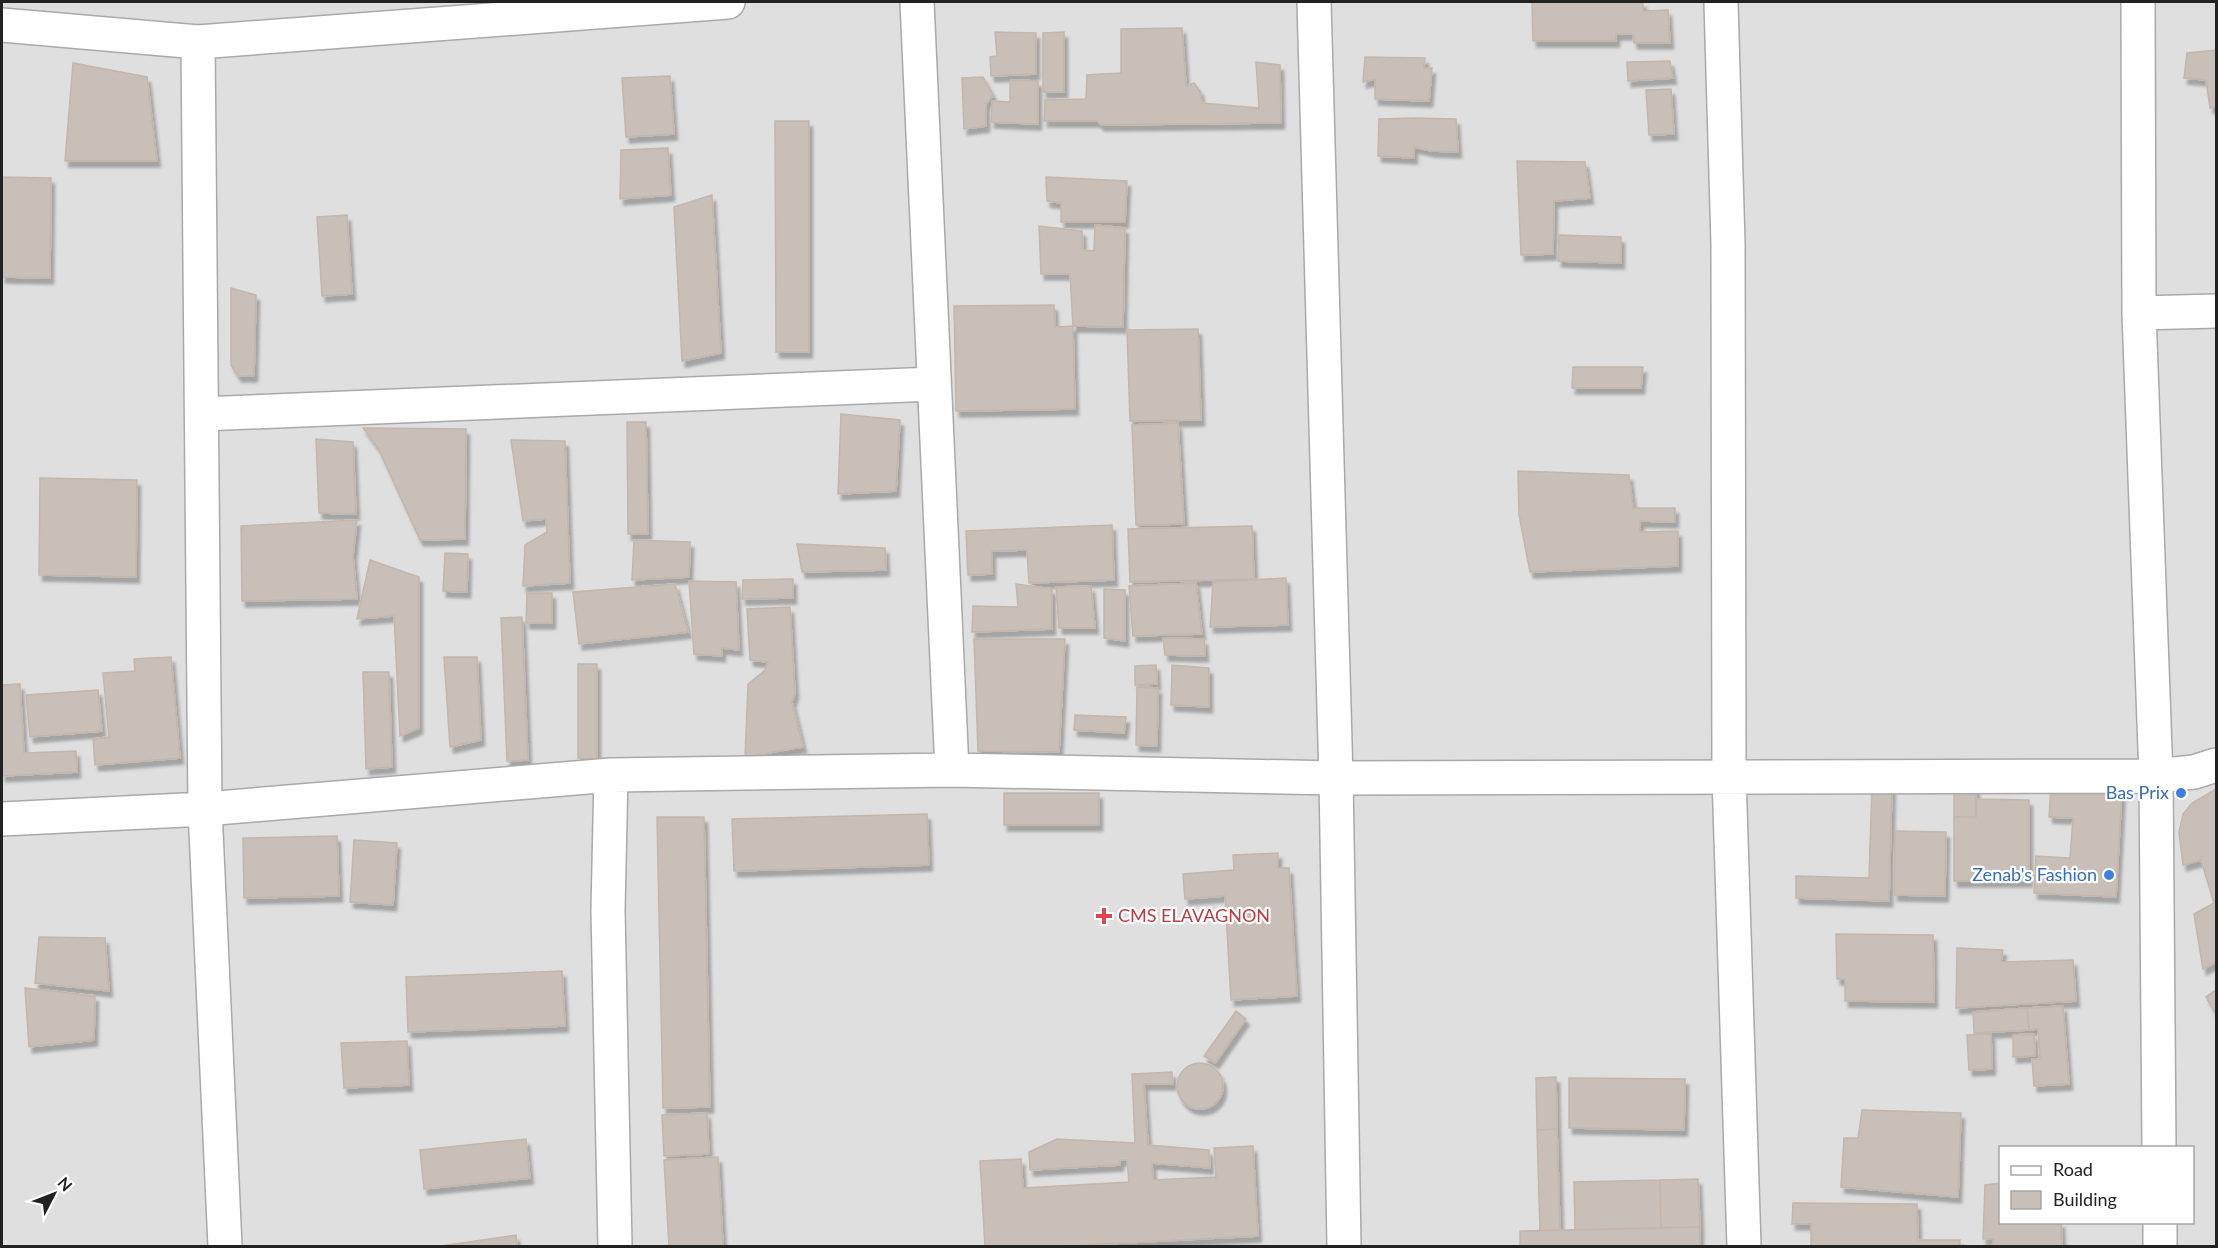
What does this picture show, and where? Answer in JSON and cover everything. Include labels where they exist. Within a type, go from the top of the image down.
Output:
[{"type":"street","points":[[2,25],[198,42],[728,2]]},
{"type":"street","points":[[917,2],[952,770]]},
{"type":"street","points":[[1314,2],[1336,778],[1344,1246]]},
{"type":"street","points":[[1721,2],[1728,244],[1728,776],[1744,1246]]},
{"type":"street","points":[[2138,2],[2139,313],[2156,776],[2159,1146]]},
{"type":"street","points":[[198,42],[205,809],[225,1246]]},
{"type":"street","points":[[2139,313],[2217,311]]},
{"type":"street","points":[[202,414],[934,384]]},
{"type":"street","points":[[2,819],[205,809],[611,775],[952,770],[1336,778],[2156,776],[2194,772],[2217,765]]},
{"type":"street","points":[[611,775],[608,909],[615,1246]]},
{"type":"street","points":[[2160,1224],[2160,1246]]},
{"type":"shaded area","points":[[2,2],[2216,2],[2216,1246],[2,1246]]},
{"type":"building","points":[[1532,2],[1643,2],[1643,11],[1668,10],[1670,43],[1634,43],[1633,34],[1616,34],[1616,41],[1533,41]]},
{"type":"building","points":[[1182,28],[1186,86],[1194,83],[1200,91],[1202,103],[1259,108],[1256,62],[1280,65],[1281,123],[1101,125],[1097,121],[1044,121],[1045,100],[1086,99],[1087,75],[1121,73],[1121,29]]},
{"type":"building","points":[[995,32],[1036,33],[1036,74],[991,76],[990,57],[997,56]]},
{"type":"building","points":[[1064,32],[1064,92],[1043,92],[1043,33]]},
{"type":"building","points":[[2216,50],[2216,106],[2210,108],[2206,80],[2184,78],[2187,53]]},
{"type":"building","points":[[1365,57],[1425,58],[1424,68],[1432,68],[1429,101],[1375,99],[1375,79],[1363,82]]},
{"type":"building","points":[[1670,61],[1673,78],[1628,81],[1627,62]]},
{"type":"building","points":[[73,63],[147,77],[157,161],[65,161]]},
{"type":"building","points":[[670,76],[674,134],[626,137],[622,78]]},
{"type":"building","points":[[983,77],[993,95],[986,104],[986,126],[964,129],[962,78]]},
{"type":"building","points":[[1010,80],[1038,81],[1038,124],[991,122],[992,101],[1010,102]]},
{"type":"building","points":[[1671,89],[1674,134],[1649,135],[1646,90]]},
{"type":"building","points":[[1379,119],[1456,119],[1458,152],[1431,151],[1414,147],[1414,158],[1378,156]]},
{"type":"building","points":[[775,121],[809,121],[809,352],[776,352]]},
{"type":"building","points":[[668,148],[671,195],[620,199],[621,150]]},
{"type":"building","points":[[1517,161],[1585,162],[1590,198],[1554,201],[1553,254],[1521,255]]},
{"type":"building","points":[[2,177],[51,178],[50,278],[2,277]]},
{"type":"building","points":[[1046,177],[1127,181],[1125,222],[1061,222],[1061,203],[1047,201]]},
{"type":"building","points":[[712,195],[721,353],[682,361],[674,207]]},
{"type":"building","points":[[347,215],[352,294],[322,296],[317,217]]},
{"type":"building","points":[[1095,225],[1125,228],[1123,327],[1073,326],[1070,274],[1041,274],[1039,226],[1082,231],[1083,250],[1094,251]]},
{"type":"building","points":[[1559,235],[1621,237],[1621,263],[1558,261]]},
{"type":"building","points":[[231,288],[256,295],[254,376],[238,376],[231,365]]},
{"type":"building","points":[[1054,305],[1055,327],[1073,326],[1075,409],[956,411],[954,306]]},
{"type":"building","points":[[1198,329],[1201,420],[1130,421],[1127,330]]},
{"type":"building","points":[[1573,367],[1643,367],[1641,388],[1572,388]]},
{"type":"building","points":[[841,414],[900,420],[896,491],[838,494]]},
{"type":"building","points":[[627,422],[646,422],[648,534],[628,534]]},
{"type":"building","points":[[1178,423],[1184,524],[1136,525],[1132,425]]},
{"type":"building","points":[[363,428],[466,429],[465,539],[420,540],[378,448]]},
{"type":"building","points":[[316,439],[353,442],[356,514],[319,513]]},
{"type":"building","points":[[511,440],[565,441],[570,583],[523,586],[525,545],[547,532],[546,519],[523,521]]},
{"type":"building","points":[[1518,471],[1629,475],[1633,508],[1675,508],[1675,522],[1640,521],[1640,532],[1678,531],[1678,566],[1530,572],[1519,515]]},
{"type":"building","points":[[40,478],[137,480],[136,577],[39,575]]},
{"type":"building","points":[[357,520],[353,556],[357,599],[242,601],[241,526]]},
{"type":"building","points":[[1112,525],[1114,580],[1029,583],[1027,550],[992,551],[992,574],[968,575],[966,531]]},
{"type":"building","points":[[1252,526],[1254,579],[1130,582],[1128,529]]},
{"type":"building","points":[[634,540],[690,542],[689,577],[632,580]]},
{"type":"building","points":[[797,544],[885,548],[886,570],[802,572]]},
{"type":"building","points":[[445,553],[468,554],[467,592],[443,591]]},
{"type":"building","points":[[370,560],[419,577],[419,728],[400,736],[394,616],[357,619]]},
{"type":"building","points":[[1286,578],[1288,625],[1210,627],[1213,582]]},
{"type":"building","points":[[793,579],[793,598],[742,599],[743,580]]},
{"type":"building","points":[[689,581],[736,582],[739,650],[722,648],[722,656],[694,654]]},
{"type":"building","points":[[1196,583],[1202,634],[1133,636],[1129,586]]},
{"type":"building","points":[[675,584],[688,632],[579,644],[573,592]]},
{"type":"building","points":[[1016,584],[1052,589],[1052,629],[972,632],[973,606],[1018,607]]},
{"type":"building","points":[[1091,586],[1095,628],[1059,628],[1056,587]]},
{"type":"building","points":[[1104,589],[1125,590],[1125,641],[1104,638]]},
{"type":"building","points":[[527,593],[552,593],[552,623],[526,623]]},
{"type":"building","points":[[790,607],[795,693],[792,702],[803,747],[745,757],[748,684],[765,670],[768,662],[750,660],[747,609]]},
{"type":"building","points":[[522,617],[528,760],[507,761],[501,618]]},
{"type":"building","points":[[1163,638],[1204,639],[1205,656],[1165,655]]},
{"type":"building","points":[[974,639],[1065,639],[1059,752],[978,751]]},
{"type":"building","points":[[171,657],[180,758],[95,765],[93,739],[109,737],[103,673],[135,671],[134,659]]},
{"type":"building","points":[[444,657],[477,657],[481,740],[450,747]]},
{"type":"building","points":[[578,664],[597,664],[597,759],[578,758]]},
{"type":"building","points":[[1156,665],[1157,684],[1135,685],[1135,666]]},
{"type":"building","points":[[1172,665],[1209,668],[1209,707],[1171,705]]},
{"type":"building","points":[[363,672],[389,672],[392,767],[366,769]]},
{"type":"building","points":[[20,684],[24,753],[76,751],[77,772],[2,776],[2,685]]},
{"type":"building","points":[[1137,687],[1158,688],[1157,746],[1136,745]]},
{"type":"building","points":[[98,690],[102,731],[30,737],[26,695]]},
{"type":"building","points":[[1075,715],[1126,717],[1124,733],[1074,730]]},
{"type":"building","points":[[1872,785],[1892,785],[1889,901],[1796,898],[1796,876],[1869,878]]},
{"type":"building","points":[[2051,785],[2122,789],[2116,897],[2034,893],[2036,856],[2070,858],[2073,818],[2049,817]]},
{"type":"building","points":[[1954,788],[1976,788],[1976,817],[1954,817]]},
{"type":"building","points":[[2216,789],[2216,962],[2203,969],[2194,914],[2214,903],[2201,860],[2183,865],[2179,832],[2183,814],[2192,803]]},
{"type":"building","points":[[1004,793],[1099,793],[1099,825],[1004,825]]},
{"type":"building","points":[[1976,799],[2029,800],[2029,881],[1954,881],[1954,817],[1976,817]]},
{"type":"building","points":[[927,814],[929,865],[734,871],[732,819]]},
{"type":"building","points":[[657,817],[704,817],[710,1107],[663,1108]]},
{"type":"building","points":[[1895,831],[1946,832],[1945,896],[1894,895]]},
{"type":"building","points":[[337,836],[339,896],[244,898],[243,838]]},
{"type":"building","points":[[354,840],[397,843],[393,905],[350,902]]},
{"type":"building","points":[[1278,853],[1278,868],[1289,868],[1297,996],[1231,1000],[1225,896],[1185,899],[1183,874],[1234,870],[1233,855]]},
{"type":"building","points":[[1836,934],[1933,935],[1934,1002],[1845,1001],[1845,979],[1837,979]]},
{"type":"building","points":[[39,937],[105,938],[109,991],[35,983]]},
{"type":"building","points":[[1957,948],[2003,950],[2001,962],[2073,960],[2076,1001],[1956,1008]]},
{"type":"building","points":[[562,971],[565,1026],[408,1032],[406,977]]},
{"type":"building","points":[[25,988],[95,996],[94,1040],[29,1047]]},
{"type":"building","points":[[2216,990],[2216,1014],[2206,997]]},
{"type":"building","points":[[2063,1006],[2069,1084],[2034,1086],[2032,1059],[2040,1059],[2038,1029],[2029,1030],[2027,1008]]},
{"type":"building","points":[[2027,1008],[2029,1030],[1974,1033],[1973,1012]]},
{"type":"building","points":[[1236,1011],[1246,1019],[1215,1063],[1204,1056]]},
{"type":"building","points":[[1991,1034],[1992,1069],[1969,1070],[1967,1035]]},
{"type":"building","points":[[2034,1034],[2035,1056],[2013,1057],[2013,1035]]},
{"type":"building","points":[[407,1041],[409,1085],[344,1088],[341,1043]]},
{"type":"building","points":[[1200,1063],[1216,1070],[1223,1086],[1216,1102],[1200,1109],[1184,1102],[1177,1086],[1184,1070]]},
{"type":"building","points":[[1172,1072],[1173,1084],[1144,1084],[1148,1145],[1209,1150],[1210,1168],[1152,1163],[1153,1180],[1216,1177],[1214,1148],[1253,1146],[1258,1236],[1066,1246],[985,1246],[980,1161],[1021,1159],[1023,1188],[1129,1182],[1127,1160],[1120,1160],[1120,1165],[1030,1170],[1029,1152],[1057,1139],[1135,1143],[1132,1074]]},
{"type":"building","points":[[1556,1077],[1557,1129],[1537,1130],[1536,1078]]},
{"type":"building","points":[[1569,1078],[1685,1079],[1684,1130],[1569,1128]]},
{"type":"building","points":[[1862,1110],[1961,1113],[1958,1197],[1841,1187],[1844,1138],[1858,1138]]},
{"type":"building","points":[[707,1113],[709,1154],[664,1156],[662,1115]]},
{"type":"building","points":[[1557,1129],[1560,1230],[1540,1231],[1537,1130]]},
{"type":"building","points":[[526,1139],[530,1178],[424,1189],[420,1150]]},
{"type":"building","points":[[718,1157],[723,1246],[669,1246],[664,1160]]},
{"type":"building","points":[[1698,1179],[1700,1227],[1661,1228],[1660,1180]]},
{"type":"building","points":[[1660,1180],[1661,1228],[1575,1230],[1574,1182]]},
{"type":"building","points":[[1999,1183],[1999,1224],[2061,1224],[2062,1246],[1992,1246],[1994,1239],[1983,1239],[1985,1185]]},
{"type":"building","points":[[1793,1203],[1917,1204],[1918,1240],[1960,1240],[1960,1246],[1811,1246],[1811,1224],[1792,1224]]},
{"type":"building","points":[[1700,1227],[1700,1246],[1520,1246],[1520,1231]]},
{"type":"building","points":[[516,1235],[517,1246],[441,1246]]},
{"type":"place","name":"Bas Prix","points":[[2181,793]]},
{"type":"place","name":"Zenab's Fashion","points":[[2109,875]]},
{"type":"place","name":"CMS ELAVAGNON","points":[[1104,916]]}]
